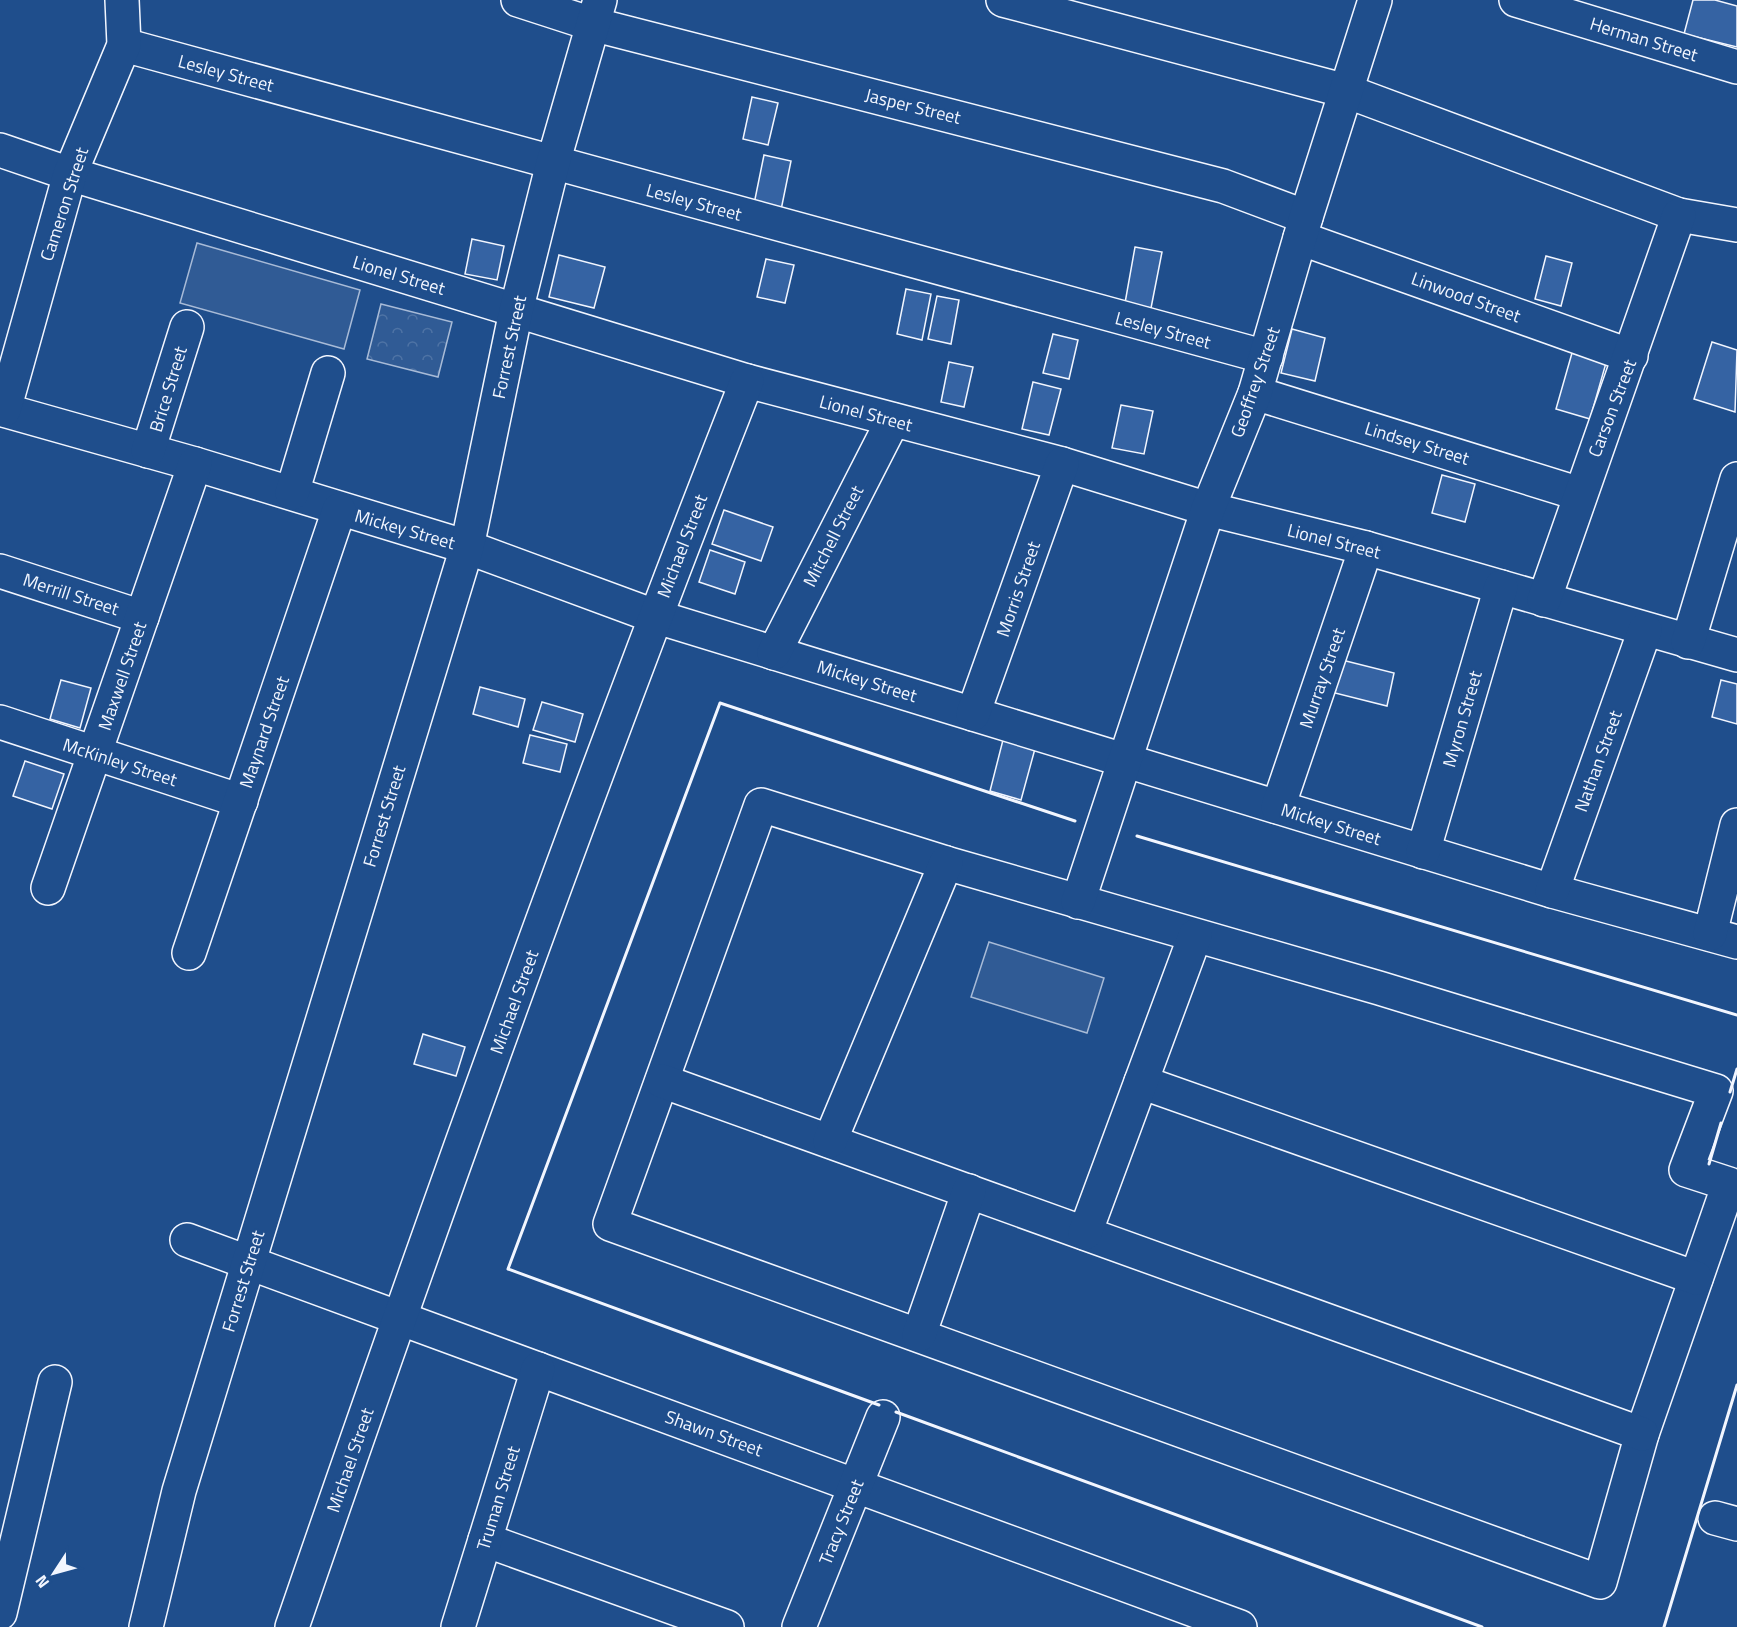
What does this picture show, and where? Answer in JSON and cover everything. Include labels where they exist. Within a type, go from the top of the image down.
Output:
[{"type":"street","name":"Cameron Street","points":[[2,410],[70,174],[124,45],[122,0]]},
{"type":"street","name":"Jasper Street","points":[[518,0],[596,12],[1223,186],[1303,227]]},
{"type":"street","points":[[1003,0],[1346,91],[1679,215],[1737,225]]},
{"type":"street","name":"Geoffrey Street","points":[[1078,902],[1123,760],[1208,509],[1256,393],[1303,227],[1375,0]]},
{"type":"street","name":"Herman Street","points":[[1516,0],[1737,67]]},
{"type":"street","name":"Forrest Street","points":[[146,1627],[179,1491],[467,547],[516,311],[553,163],[596,12]]},
{"type":"street","name":"Lesley Street","points":[[124,45],[1266,357]]},
{"type":"street","name":"Lionel Street","points":[[0,150],[70,174],[747,381],[1062,464],[1208,509],[1366,548],[1737,655]]},
{"type":"street","name":"Carson Street","points":[[1544,600],[1679,215]]},
{"type":"street","name":"Linwood Street","points":[[1303,227],[1631,356]]},
{"type":"street","name":"Brice Street","points":[[148,452],[187,327]]},
{"type":"street","points":[[291,494],[328,373]]},
{"type":"street","name":"Michael Street","points":[[293,1627],[400,1318],[654,616],[747,381]]},
{"type":"street","name":"Lindsey Street","points":[[1256,393],[1580,494]]},
{"type":"street","name":"Mickey Street","points":[[2,410],[195,464],[339,510],[467,547],[654,616],[774,653],[1552,891],[1723,938]]},
{"type":"street","name":"Mitchell Street","points":[[774,653],[893,420]]},
{"type":"street","name":"Maxwell Street","points":[[48,888],[195,464]]},
{"type":"street","name":"Morris Street","points":[[973,714],[1062,464]]},
{"type":"street","points":[[1688,642],[1737,479]]},
{"type":"street","name":"Maynard Street","points":[[189,953],[339,510]]},
{"type":"street","name":"Murray Street","points":[[1278,807],[1366,548]]},
{"type":"street","name":"Merrill Street","points":[[0,571],[142,617]]},
{"type":"street","name":"Myron Street","points":[[1423,852],[1501,587]]},
{"type":"street","name":"Nathan Street","points":[[1552,891],[1645,630]]},
{"type":"street","name":"McKinley Street","points":[[0,722],[241,801]]},
{"type":"street","points":[[761,805],[946,864],[1078,902],[1379,988],[1716,1091],[1686,1170],[1729,1184],[1642,1434],[1600,1582],[610,1224],[761,805]]},
{"type":"street","points":[[1723,938],[1737,825]]},
{"type":"street","points":[[830,1141],[946,864]]},
{"type":"street","points":[[1085,1233],[1195,936]]},
{"type":"street","points":[[662,1081],[1642,1434]]},
{"type":"street","points":[[1141,1082],[1696,1278]]},
{"type":"street","points":[[919,1335],[969,1191]]},
{"type":"street","name":"Shawn Street","points":[[187,1240],[1240,1627]]},
{"type":"street","name":"Truman Street","points":[[458,1627],[538,1369]]},
{"type":"street","points":[[0,1613],[8,1542],[55,1382]]},
{"type":"street","name":"Tracy Street","points":[[799,1627],[884,1417]]},
{"type":"street","points":[[485,1540],[727,1627]]},
{"type":"green space","points":[[381,304],[452,322],[438,377],[367,359]]},
{"type":"shaded area","points":[[197,243],[360,290],[344,349],[180,303]]},
{"type":"shaded area","points":[[989,942],[1104,978],[1087,1033],[971,997]]},
{"type":"building","points":[[1693,0],[1715,0],[1737,6],[1737,47],[1684,34]]},
{"type":"building","points":[[752,97],[778,103],[768,145],[743,139]]},
{"type":"building","points":[[764,155],[791,161],[781,210],[754,204]]},
{"type":"building","points":[[472,239],[504,246],[497,280],[465,274]]},
{"type":"building","points":[[1135,247],[1162,252],[1151,308],[1125,303]]},
{"type":"building","points":[[559,255],[605,267],[594,308],[549,297]]},
{"type":"building","points":[[1546,256],[1572,263],[1561,306],[1535,299]]},
{"type":"building","points":[[766,259],[794,265],[785,303],[757,297]]},
{"type":"building","points":[[906,289],[931,294],[922,340],[897,334]]},
{"type":"building","points":[[937,296],[959,300],[951,344],[928,339]]},
{"type":"building","points":[[1292,329],[1325,338],[1315,381],[1281,373]]},
{"type":"building","points":[[1053,334],[1078,340],[1069,379],[1043,373]]},
{"type":"building","points":[[1712,342],[1737,350],[1735,412],[1694,399]]},
{"type":"building","points":[[1572,353],[1606,363],[1590,419],[1556,409]]},
{"type":"building","points":[[949,362],[973,367],[964,407],[941,402]]},
{"type":"building","points":[[1033,382],[1061,389],[1049,435],[1022,429]]},
{"type":"building","points":[[1121,405],[1153,411],[1144,454],[1112,448]]},
{"type":"building","points":[[1442,475],[1475,484],[1465,522],[1432,513]]},
{"type":"building","points":[[724,510],[773,527],[761,561],[712,544]]},
{"type":"building","points":[[710,550],[745,562],[735,594],[699,582]]},
{"type":"building","points":[[1342,660],[1394,673],[1387,706],[1335,693]]},
{"type":"building","points":[[61,680],[91,688],[80,728],[50,719]]},
{"type":"building","points":[[1721,680],[1737,684],[1737,724],[1712,717]]},
{"type":"building","points":[[480,687],[525,699],[518,727],[473,714]]},
{"type":"building","points":[[542,702],[583,714],[575,742],[533,730]]},
{"type":"building","points":[[530,735],[567,744],[560,772],[523,763]]},
{"type":"building","points":[[1004,736],[1036,745],[1021,800],[990,791]]},
{"type":"building","points":[[25,761],[64,774],[52,809],[13,796]]},
{"type":"building","points":[[423,1034],[465,1047],[456,1076],[414,1064]]},
{"type":"wall","points":[[879,1405],[508,1269],[720,703],[1075,821]]},
{"type":"wall","points":[[1137,836],[1737,1015]]},
{"type":"wall","points":[[1730,1092],[1737,1069]]},
{"type":"wall","points":[[1709,1164],[1721,1123]]},
{"type":"wall","points":[[1664,1627],[1737,1385]]},
{"type":"wall","points":[[896,1412],[1482,1627]]}]
